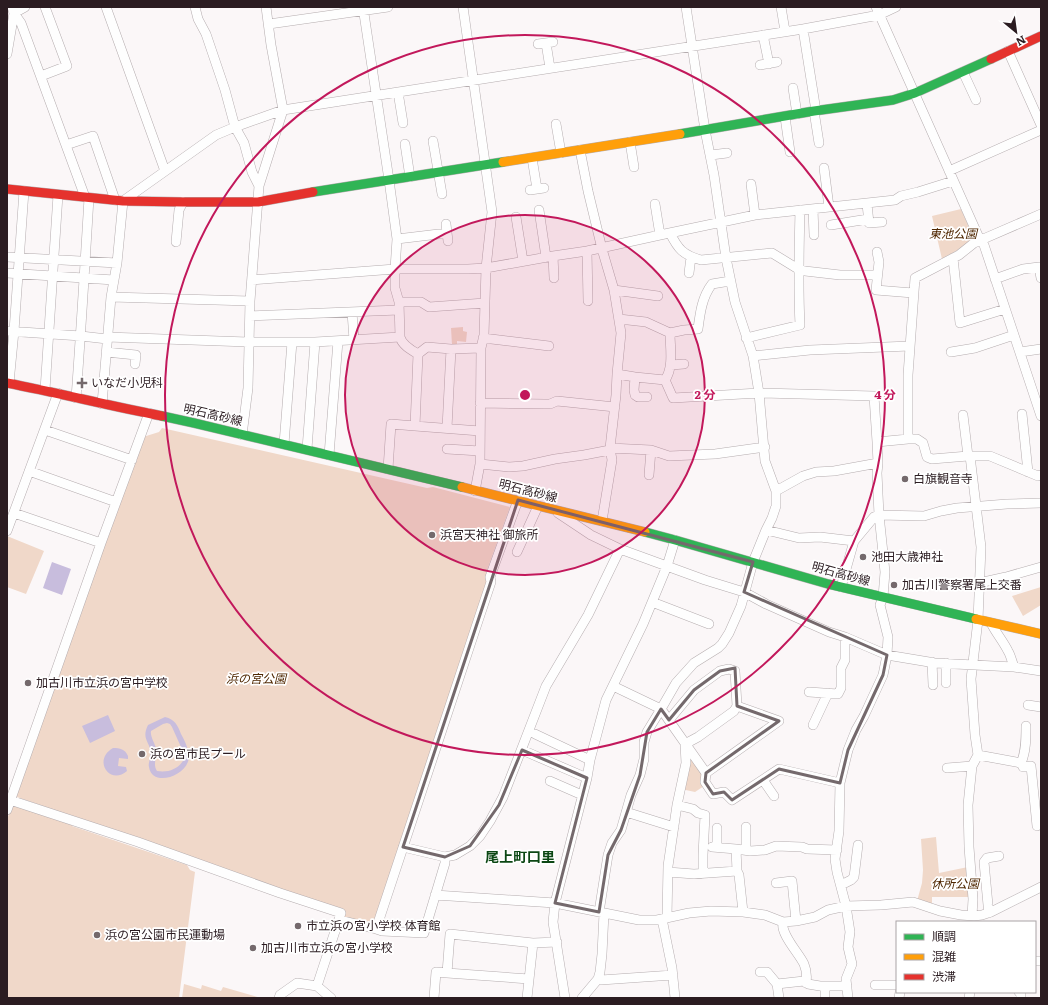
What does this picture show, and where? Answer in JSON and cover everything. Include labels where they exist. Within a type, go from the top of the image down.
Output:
[{"type":"main road","points":[[7,190],[119,201],[258,202],[307,192],[532,158],[815,111],[893,100],[915,93],[1041,36]]},
{"type":"main road","name":"明石高砂線","points":[[8,383],[242,434],[475,491],[518,500],[675,540],[883,598],[1041,634]]},
{"type":"street","points":[[13,10],[25,7]]},
{"type":"street","points":[[41,76],[67,66],[45,7]]},
{"type":"street","points":[[106,7],[165,171]]},
{"type":"street","points":[[195,7],[198,19],[206,34],[225,90],[235,127],[244,144],[252,172],[259,186]]},
{"type":"street","points":[[242,434],[248,388],[250,301],[259,186],[284,110],[271,44],[266,7]]},
{"type":"street","points":[[269,24],[363,9],[388,7]]},
{"type":"street","points":[[463,7],[492,212],[481,348],[480,464],[475,491]]},
{"type":"street","points":[[582,998],[598,979],[600,972],[602,954],[601,912],[608,855],[612,843],[621,830],[631,794],[640,775],[644,759],[644,742],[647,732],[676,683],[694,663],[718,648],[729,633],[741,606],[753,562],[776,506],[776,491],[765,461],[759,393],[753,356],[746,338],[730,281],[711,155],[705,130],[686,7]]},
{"type":"street","points":[[781,7],[785,31]]},
{"type":"street","points":[[119,201],[216,135],[284,110],[803,29],[896,7]]},
{"type":"street","points":[[363,9],[397,239],[395,288],[399,306],[400,337],[401,342],[418,354]]},
{"type":"street","points":[[7,54],[13,10]]},
{"type":"street","points":[[13,10],[21,24],[66,145],[88,197],[81,336],[76,398]]},
{"type":"street","points":[[878,11],[953,181],[980,240],[984,245],[1005,309],[1011,335],[1036,386],[1041,416]]},
{"type":"street","points":[[803,29],[819,143]]},
{"type":"street","points":[[763,35],[768,64]]},
{"type":"street","points":[[545,43],[550,68]]},
{"type":"street","points":[[1008,51],[1041,125]]},
{"type":"street","points":[[963,72],[976,100]]},
{"type":"street","points":[[793,88],[797,114]]},
{"type":"street","points":[[398,92],[403,123]]},
{"type":"street","points":[[784,117],[790,152]]},
{"type":"street","points":[[556,124],[561,153]]},
{"type":"street","points":[[949,171],[1041,130]]},
{"type":"street","points":[[66,145],[93,136],[119,201],[117,263],[111,297],[102,404]]},
{"type":"street","points":[[432,141],[442,194]]},
{"type":"street","points":[[630,142],[634,167]]},
{"type":"street","points":[[405,144],[410,177]]},
{"type":"street","points":[[580,150],[588,191],[614,290],[621,332],[610,449],[612,460],[602,521]]},
{"type":"street","points":[[711,155],[727,153]]},
{"type":"street","points":[[532,158],[537,189]]},
{"type":"street","points":[[824,168],[829,207]]},
{"type":"street","points":[[252,280],[395,269],[468,269],[587,251],[660,233],[670,233],[755,215],[895,200],[901,196],[953,181]]},
{"type":"street","points":[[751,184],[755,215]]},
{"type":"street","points":[[8,383],[10,331],[18,274],[24,191]]},
{"type":"street","points":[[45,390],[58,195]]},
{"type":"street","points":[[179,238],[179,210],[183,202]]},
{"type":"street","points":[[656,204],[660,233]]},
{"type":"street","points":[[867,204],[868,223],[882,222]]},
{"type":"street","points":[[813,209],[814,235]]},
{"type":"street","points":[[539,210],[554,278]]},
{"type":"street","points":[[746,338],[800,325],[798,269],[800,210]]},
{"type":"street","points":[[908,439],[908,376],[915,278],[959,255],[974,243],[1041,214]]},
{"type":"street","points":[[516,217],[522,260]]},
{"type":"street","points":[[831,225],[868,220]]},
{"type":"street","points":[[397,239],[447,233]]},
{"type":"street","points":[[670,233],[680,250],[691,257],[701,260],[772,253],[805,272],[840,275],[877,275]]},
{"type":"street","points":[[587,251],[591,296]]},
{"type":"street","points":[[878,252],[876,290],[913,293]]},
{"type":"street","points":[[7,257],[117,263]]},
{"type":"street","points":[[689,273],[691,257]]},
{"type":"street","points":[[953,258],[960,323],[1005,309]]},
{"type":"street","points":[[995,279],[1023,269],[1039,267],[1041,278]]},
{"type":"street","points":[[7,273],[114,280]]},
{"type":"street","points":[[619,319],[646,322],[670,332],[698,330],[702,302],[709,287],[712,284],[730,281]]},
{"type":"street","points":[[614,290],[658,296]]},
{"type":"street","points":[[111,297],[250,301]]},
{"type":"street","points":[[250,316],[352,312],[421,302],[429,307],[485,303]]},
{"type":"street","points":[[352,312],[354,340]]},
{"type":"street","points":[[10,331],[107,338],[248,342],[315,342],[400,337]]},
{"type":"street","points":[[665,380],[669,374],[671,364],[670,332]]},
{"type":"street","points":[[951,352],[975,348],[1011,335]]},
{"type":"street","points":[[483,338],[549,346]]},
{"type":"street","points":[[329,455],[338,341]]},
{"type":"street","points":[[284,444],[292,342]]},
{"type":"street","points":[[307,450],[315,342]]},
{"type":"street","points":[[753,356],[810,350],[910,346]]},
{"type":"street","points":[[415,426],[418,354],[427,347],[481,348]]},
{"type":"street","points":[[447,428],[451,348]]},
{"type":"street","points":[[1020,352],[1041,349]]},
{"type":"street","points":[[106,352],[136,355],[135,364]]},
{"type":"street","points":[[671,364],[684,364]]},
{"type":"street","points":[[617,374],[665,380]]},
{"type":"street","points":[[635,377],[635,395],[638,397],[647,397]]},
{"type":"street","points":[[665,380],[673,398],[759,393],[874,396],[879,515],[885,572],[883,598],[880,605],[888,637],[887,655],[883,674],[848,750],[840,783],[839,831],[835,859],[846,906],[850,932],[848,947],[852,964],[846,979],[848,998]]},
{"type":"street","points":[[7,531],[58,393]]},
{"type":"street","points":[[480,403],[550,404],[557,401],[615,407]]},
{"type":"street","points":[[149,413],[8,805],[138,842],[280,893],[341,913],[340,920],[317,986]]},
{"type":"street","points":[[1022,414],[1028,472]]},
{"type":"street","points":[[963,415],[981,547],[978,620],[971,679],[978,755],[972,766],[968,805],[969,847],[974,918]]},
{"type":"street","points":[[388,469],[391,424],[480,431]]},
{"type":"street","points":[[45,430],[132,460]]},
{"type":"street","points":[[877,442],[917,439],[923,443],[927,457],[932,459],[990,456],[1038,476],[1041,475]]},
{"type":"street","points":[[480,464],[509,467],[523,466],[555,458],[584,455],[610,449],[651,450],[669,456],[680,456],[715,454],[764,447]]},
{"type":"street","points":[[447,449],[480,450]]},
{"type":"street","points":[[649,475],[651,450]]},
{"type":"street","points":[[776,491],[803,476],[816,472],[834,471],[878,463]]},
{"type":"street","points":[[29,471],[116,502]]},
{"type":"street","points":[[376,929],[382,915],[491,582],[490,577],[518,500]]},
{"type":"street","points":[[841,587],[854,541],[874,516],[924,516],[940,511],[976,507],[1041,503]]},
{"type":"street","points":[[517,552],[538,506]]},
{"type":"street","points":[[554,510],[591,535],[620,549],[705,580],[744,592],[773,607],[829,632],[845,637],[887,655],[932,662],[1014,667],[1041,671]]},
{"type":"street","points":[[14,513],[101,543]]},
{"type":"street","points":[[766,530],[799,538],[820,537],[854,541]]},
{"type":"street","points":[[566,998],[553,922],[556,903],[587,778],[590,760],[606,700],[643,624],[667,566],[675,540]]},
{"type":"street","points":[[403,847],[444,857],[455,855],[470,846],[480,836],[499,805],[546,686],[588,615],[620,549]]},
{"type":"street","points":[[980,583],[1006,578],[1041,567]]},
{"type":"street","points":[[652,602],[709,624]]},
{"type":"street","points":[[991,622],[1009,653],[1014,667]]},
{"type":"street","points":[[809,692],[838,694],[841,688],[841,668],[845,660],[845,637]]},
{"type":"street","points":[[932,662],[933,685]]},
{"type":"street","points":[[946,663],[946,683]]},
{"type":"street","points":[[669,720],[694,690],[720,671],[729,669],[735,671],[737,706],[734,711],[698,737],[685,744]]},
{"type":"street","points":[[613,686],[661,709],[706,773]]},
{"type":"street","points":[[818,721],[828,693]]},
{"type":"street","points":[[1028,704],[1041,709]]},
{"type":"street","points":[[737,706],[779,721],[706,773],[704,782],[713,794],[724,792],[732,800],[779,769],[840,783]]},
{"type":"street","points":[[1021,763],[1026,739],[1026,726]]},
{"type":"street","points":[[534,734],[590,760]]},
{"type":"street","points":[[675,998],[664,918],[668,872],[677,805],[686,763],[685,744]]},
{"type":"street","points":[[522,750],[587,778]]},
{"type":"street","points":[[978,755],[1021,763],[1023,767],[1031,766],[1038,806],[1038,826]]},
{"type":"street","points":[[947,768],[972,766]]},
{"type":"street","points":[[763,780],[774,796]]},
{"type":"street","points":[[550,781],[582,795]]},
{"type":"street","points":[[677,805],[693,809],[698,813],[705,815],[703,874]]},
{"type":"street","points":[[626,812],[674,827]]},
{"type":"street","points":[[746,827],[746,850]]},
{"type":"street","points":[[717,828],[714,847],[750,851],[765,850],[776,846],[837,850]]},
{"type":"street","points":[[841,885],[854,877],[858,845]]},
{"type":"street","points":[[736,849],[737,871],[743,912]]},
{"type":"street","points":[[989,913],[984,862],[987,858],[998,856]]},
{"type":"street","points":[[340,920],[382,931],[424,932],[445,863],[444,857]]},
{"type":"street","points":[[668,872],[703,874],[737,871]]},
{"type":"street","points":[[776,883],[792,881],[796,921]]},
{"type":"street","points":[[435,895],[556,903],[639,920],[657,920],[700,911],[743,912],[765,915],[783,922],[796,921],[828,910],[846,906],[913,902],[940,911],[974,918],[989,913],[1040,889]]},
{"type":"street","points":[[783,922],[782,926],[785,934],[805,966],[807,974],[806,983]]},
{"type":"street","points":[[446,973],[450,934],[533,943],[557,942]]},
{"type":"street","points":[[527,998],[533,943]]},
{"type":"street","points":[[434,998],[436,972],[529,980]]},
{"type":"street","points":[[760,972],[767,972],[778,984],[779,998]]},
{"type":"street","points":[[598,979],[673,975]]},
{"type":"street","points":[[778,984],[804,981],[815,985],[847,986]]},
{"type":"street","points":[[280,998],[280,995],[297,983],[317,986],[331,998]]},
{"type":"street","points":[[876,985],[896,985]]},
{"type":"street","points":[[825,986],[825,998]]},
{"type":"highlighted area","points":[[518,500],[753,562],[744,592],[887,655],[883,675],[848,750],[840,783],[779,769],[732,800],[724,792],[713,794],[705,782],[706,773],[779,721],[737,706],[735,668],[720,671],[694,690],[669,720],[661,709],[647,732],[640,775],[621,830],[608,855],[599,912],[555,903],[587,778],[522,750],[499,805],[470,846],[445,857],[403,847]]},
{"type":"green space","name":"東池公園","points":[[961,209],[974,239],[942,259],[932,216]]},
{"type":"green space","points":[[463,327],[463,331],[467,332],[466,342],[457,341],[457,345],[452,345],[451,328]]},
{"type":"green space","name":"浜の宮公園","points":[[162,428],[427,488],[433,487],[510,507],[486,573],[487,583],[373,924],[347,920],[336,908],[14,796],[143,437],[159,432]]},
{"type":"green space","points":[[7,536],[44,551],[26,594],[7,587]]},
{"type":"green space","points":[[1041,587],[1041,605],[1023,616],[1012,596]]},
{"type":"green space","points":[[690,758],[703,775],[704,786],[695,792],[681,789]]},
{"type":"green space","name":"浜の宮公園市民運動場","points":[[15,804],[72,823],[72,826],[187,865],[190,870],[195,872],[179,998],[7,998],[7,820],[11,807]]},
{"type":"green space","name":"休所公園","points":[[936,837],[939,873],[968,867],[970,897],[932,897],[932,906],[917,901],[922,883],[923,870],[921,839]]},
{"type":"green space","points":[[184,984],[201,989],[202,985],[221,991],[223,987],[261,998],[182,998]]},
{"type":"shaded area","points":[[52,562],[71,569],[62,595],[43,588]]},
{"type":"shaded area","points":[[108,715],[115,731],[90,743],[82,726]]},
{"type":"shaded area","points":[[165,717],[174,721],[188,751],[189,757],[183,770],[170,777],[163,778],[156,777],[152,773],[149,766],[150,748],[145,735],[148,725]],"holes":[[[163,724],[170,724],[181,747],[184,759],[173,770],[157,771],[155,765],[156,749],[151,736],[151,731]]]},
{"type":"shaded area","points":[[113,748],[122,749],[128,756],[128,759],[119,758],[118,766],[126,767],[127,771],[121,775],[110,773],[106,770],[104,765],[104,759],[107,753]]},
{"type":"traffic: fast","points":[[680,134],[814,111],[893,100],[915,93],[991,59]]},
{"type":"traffic: fast","points":[[313,192],[503,162]]},
{"type":"traffic: fast","points":[[162,416],[462,487]]},
{"type":"traffic: fast","points":[[645,532],[828,584],[976,619]]},
{"type":"traffic: slow","points":[[503,162],[680,134]]},
{"type":"traffic: slow","points":[[462,487],[645,532]]},
{"type":"traffic: slow","points":[[976,619],[1041,634]]},
{"type":"traffic: jam","points":[[991,59],[1041,36]]},
{"type":"traffic: jam","points":[[7,189],[123,201],[183,202],[258,202],[313,192]]},
{"type":"traffic: jam","points":[[7,383],[162,416]]},
{"type":"place","name":"いなだ小児科","points":[[82,383]]},
{"type":"place","name":"白旗観音寺","points":[[905,479]]},
{"type":"place","name":"浜宮天神社 御旅所","points":[[432,535]]},
{"type":"place","name":"池田大歳神社","points":[[863,557]]},
{"type":"place","name":"加古川警察署尾上交番","points":[[894,585]]},
{"type":"place","name":"加古川市立浜の宮中学校","points":[[28,683]]},
{"type":"place","name":"浜の宮市民プール","points":[[142,754]]},
{"type":"place","name":"市立浜の宮小学校 体育館","points":[[298,926]]},
{"type":"place","name":"浜の宮公園市民運動場","points":[[97,935]]},
{"type":"place","name":"加古川市立浜の宮小学校","points":[[253,948]]},
{"type":"district","name":"尾上町口里","points":[[520,857]]}]
